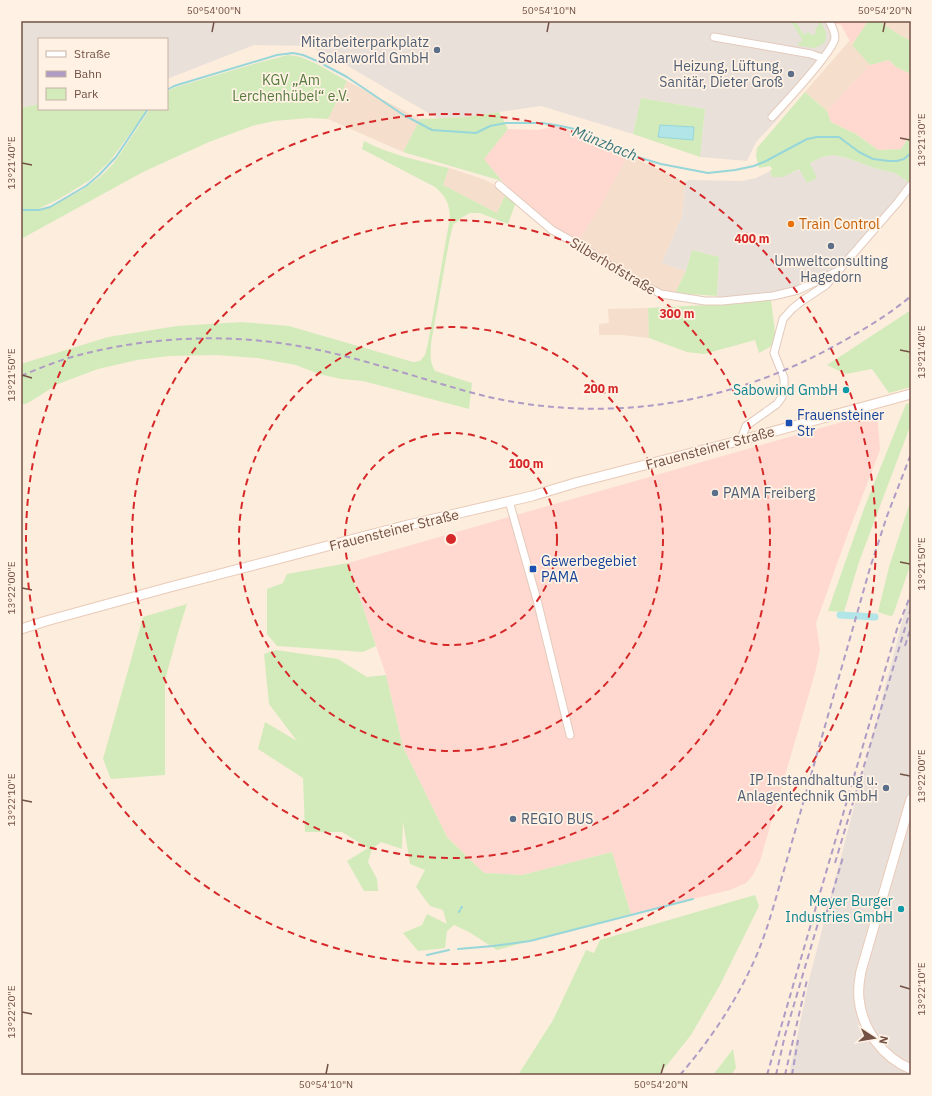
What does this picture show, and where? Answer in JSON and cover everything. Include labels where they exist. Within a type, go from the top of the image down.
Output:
[{"type":"main road","name":"Frauensteiner Straße","points":[[21,629],[53,619],[404,526],[509,501],[911,394]]},
{"type":"main road","points":[[911,799],[860,971],[859,1000],[862,1014],[870,1032],[882,1049],[911,1069]]},
{"type":"street","points":[[772,117],[833,46],[835,39],[834,32],[828,21]]},
{"type":"street","points":[[714,37],[811,54],[822,58]]},
{"type":"street","name":"Silberhofstraße","points":[[499,185],[552,230],[597,256],[630,278],[661,294],[705,301],[722,301],[773,296],[798,290],[836,272]]},
{"type":"street","name":"Silberhofstraße","points":[[742,440],[746,426],[777,404],[782,397],[784,390],[784,378],[774,353],[783,319],[802,301],[826,285],[911,185]]},
{"type":"street","points":[[509,501],[537,600],[570,735]]},
{"type":"shaded area","points":[[21,21],[831,21],[836,39],[835,48],[776,121],[756,142],[747,161],[700,157],[705,109],[641,98],[633,134],[541,106],[466,117],[437,118],[341,62],[309,46],[254,45],[168,79],[168,38],[38,38],[38,104],[21,108]]},
{"type":"shaded area","points":[[829,21],[868,21],[852,45],[841,25],[837,24],[832,27]]},
{"type":"shaded area","points":[[879,21],[911,21],[911,41],[898,34]]},
{"type":"shaded area","points":[[850,40],[870,65],[827,111],[805,92]]},
{"type":"shaded area","points":[[889,60],[896,67],[911,74],[911,134],[901,149],[878,150],[856,134],[831,122],[827,111],[870,65]]},
{"type":"shaded area","points":[[347,81],[420,119],[403,152],[328,119]]},
{"type":"shaded area","points":[[556,126],[585,135],[628,155],[604,200],[577,244],[552,230],[506,190],[509,187],[483,159],[508,129],[539,130]]},
{"type":"shaded area","points":[[628,155],[685,182],[682,216],[662,263],[686,271],[675,293],[662,291],[577,244],[604,200]]},
{"type":"shaded area","points":[[833,155],[895,173],[911,184],[836,272],[798,290],[722,301],[717,296],[719,257],[692,250],[686,271],[662,263],[682,216],[685,182],[689,180],[742,181],[756,178],[770,171],[772,177],[794,172],[799,169],[808,183],[810,163],[822,157]]},
{"type":"shaded area","points":[[449,168],[483,179],[499,187],[506,193],[497,213],[443,185]]},
{"type":"shaded area","points":[[648,308],[649,338],[622,335],[599,335],[599,324],[609,323],[608,309]]},
{"type":"shaded area","points":[[877,412],[880,450],[816,623],[820,650],[815,673],[760,861],[753,875],[746,883],[730,890],[631,914],[612,852],[522,875],[484,873],[447,837],[403,747],[386,675],[348,563]]},
{"type":"shaded area","points":[[911,588],[911,1075],[789,1075],[810,976]]},
{"type":"green space","points":[[791,21],[795,21],[804,35],[808,32],[812,35],[816,33],[815,28],[819,26],[817,21],[820,21],[826,32],[826,39],[824,43],[815,48],[799,46],[798,42],[803,41]]},
{"type":"green space","points":[[868,21],[879,21],[911,41],[911,74],[896,67],[889,60],[870,65],[852,45]]},
{"type":"green space","name":"KGV „Am Lerchenhübel“ e.V.","points":[[288,55],[301,57],[347,81],[328,119],[310,118],[274,121],[252,126],[209,142],[143,172],[21,239],[21,211],[41,210],[48,208],[82,190],[100,177],[113,164],[149,110],[168,110],[168,91],[173,88]]},
{"type":"green space","points":[[805,92],[827,111],[831,122],[856,134],[878,150],[901,149],[911,134],[911,184],[895,173],[833,155],[822,157],[810,163],[817,178],[807,183],[799,169],[783,177],[772,177],[770,171],[772,169],[770,166],[759,168],[756,156],[757,148]]},
{"type":"green space","points":[[641,98],[705,109],[700,157],[633,134]]},
{"type":"green space","points":[[38,104],[38,110],[146,110],[146,112],[110,161],[90,180],[59,199],[38,209],[21,209],[21,108]]},
{"type":"green space","points":[[499,112],[508,129],[484,159],[502,181],[403,152],[420,119],[466,117]]},
{"type":"green space","points":[[364,141],[395,154],[449,168],[443,185],[497,213],[506,193],[516,202],[508,224],[480,213],[470,213],[453,225],[449,242],[431,343],[431,361],[435,371],[472,383],[469,409],[363,381],[341,379],[319,374],[296,365],[257,358],[216,355],[169,356],[137,360],[98,369],[58,384],[28,403],[21,405],[21,364],[108,337],[177,326],[242,322],[289,326],[413,362],[420,361],[425,355],[428,343],[450,217],[449,207],[442,194],[435,187],[362,149]]},
{"type":"green space","points":[[692,250],[719,257],[717,296],[675,293],[686,271]]},
{"type":"green space","points":[[771,300],[776,340],[770,347],[759,353],[755,340],[704,354],[687,352],[649,338],[648,308],[745,303]]},
{"type":"green space","points":[[911,310],[911,387],[889,393],[872,369],[846,374],[827,365]]},
{"type":"green space","points":[[911,403],[911,424],[859,562],[844,612],[828,611],[865,506],[906,404]]},
{"type":"green space","points":[[911,499],[911,563],[893,615],[890,616],[878,612],[889,567]]},
{"type":"green space","points":[[348,563],[376,646],[363,652],[277,646],[267,634],[267,589],[283,583],[287,574]]},
{"type":"green space","points":[[187,604],[165,680],[165,775],[111,779],[103,759],[143,617]]},
{"type":"green space","points":[[276,650],[338,659],[367,677],[386,675],[403,747],[447,837],[484,873],[522,875],[612,852],[631,914],[497,950],[469,932],[454,925],[447,931],[445,948],[418,951],[403,933],[422,925],[427,914],[447,924],[443,910],[430,906],[416,887],[425,870],[410,864],[403,822],[402,849],[381,842],[372,849],[368,862],[377,879],[378,891],[364,891],[347,861],[368,848],[342,832],[305,832],[303,778],[258,749],[265,722],[297,741],[269,704],[264,654]]},
{"type":"green space","points":[[755,895],[759,906],[720,985],[691,1035],[659,1075],[518,1075],[553,1020],[586,950],[594,953],[600,940]]},
{"type":"green space","points":[[733,1049],[736,1068],[731,1075],[713,1075]]},
{"type":"water","points":[[660,125],[694,127],[693,140],[658,137]]},
{"type":"waterway","name":"Münzbach","points":[[168,89],[174,86],[277,55],[293,53],[303,55],[317,61],[347,77],[402,114],[432,130],[476,133],[490,126],[506,123],[542,123],[579,130],[634,156],[661,164],[708,173],[754,166],[807,139],[817,137],[839,137],[859,152],[873,159],[897,161],[904,159],[911,153]]},
{"type":"waterway","name":"Münzbach","points":[[21,210],[39,210],[50,207],[86,186],[116,157],[147,110]]},
{"type":"waterway","points":[[840,615],[875,617]]},
{"type":"waterway","points":[[458,949],[530,941],[693,899]]},
{"type":"waterway","points":[[427,955],[449,950]]},
{"type":"railway","points":[[21,376],[65,359],[125,345],[155,341],[217,338],[279,343],[309,348],[377,365],[468,392],[508,401],[552,407],[596,409],[640,407],[682,401],[724,391],[765,378],[806,361],[845,340],[879,320],[911,296]]},
{"type":"railway","points":[[680,1075],[714,1032],[724,1016],[751,969],[762,942],[870,568],[887,516],[911,454]]},
{"type":"railway","points":[[767,1075],[897,629],[911,594]]},
{"type":"railway","points":[[835,863],[911,608]]},
{"type":"railway","points":[[905,646],[911,627]]},
{"type":"railway","points":[[824,922],[843,857]]},
{"type":"railway","points":[[776,1075],[785,1035],[821,913]]},
{"type":"railway","points":[[785,1075],[807,980]]},
{"type":"railway","points":[[792,1075],[798,1040]]},
{"type":"place","name":"Mitarbeiterparkplatz Solarworld GmbH","points":[[437,50]]},
{"type":"place","name":"Heizung, Lüftung, Sanitär, Dieter Groß","points":[[791,74]]},
{"type":"place","name":"Train Control","points":[[791,224]]},
{"type":"place","name":"Umweltconsulting Hagedorn","points":[[831,246]]},
{"type":"place","name":"Sabowind GmbH","points":[[846,390]]},
{"type":"place","name":"Frauensteiner Str","points":[[789,423]]},
{"type":"place","name":"PAMA Freiberg","points":[[715,493]]},
{"type":"place","name":"Gewerbegebiet PAMA","points":[[533,569]]},
{"type":"place","name":"IP Instandhaltung u. Anlagentechnik GmbH","points":[[886,788]]},
{"type":"place","name":"REGIO BUS","points":[[513,819]]},
{"type":"place","name":"Meyer Burger Industries GmbH","points":[[901,909]]}]
